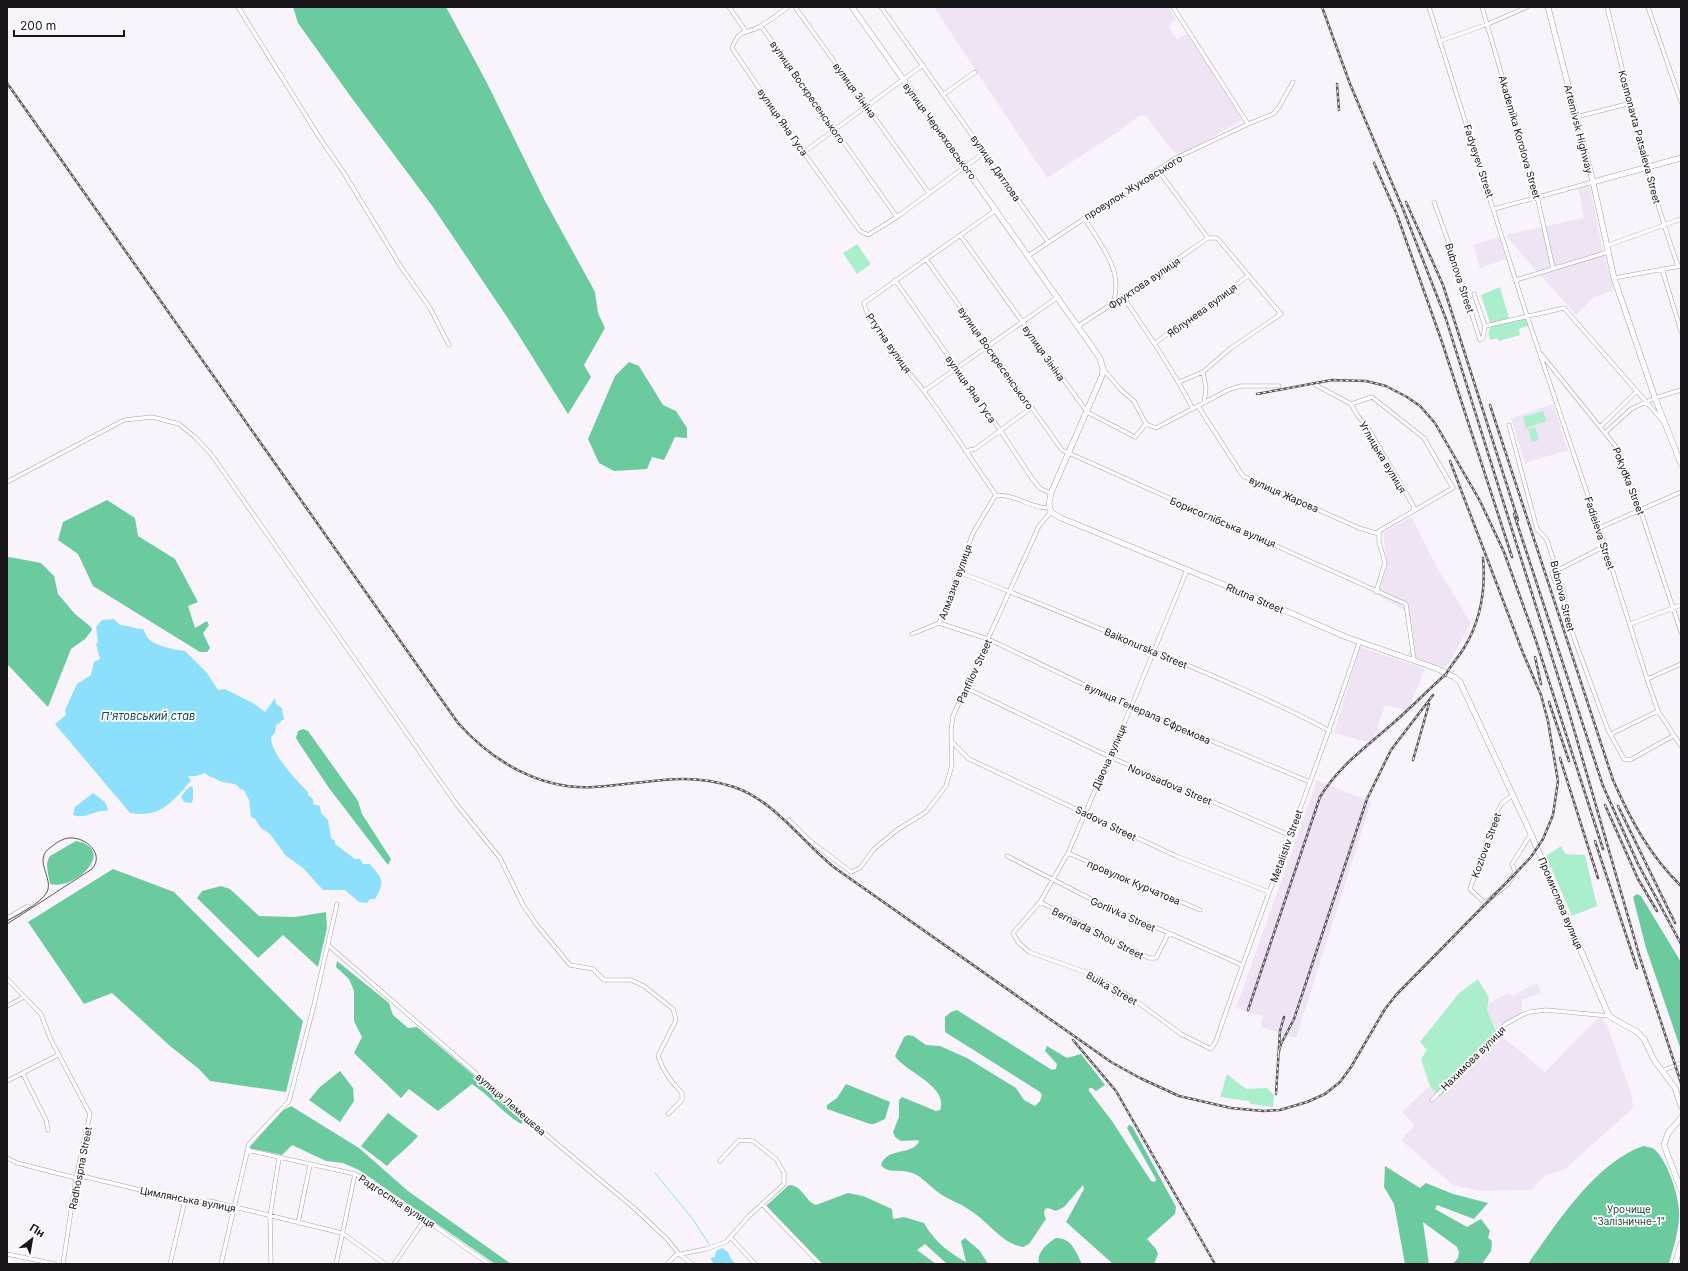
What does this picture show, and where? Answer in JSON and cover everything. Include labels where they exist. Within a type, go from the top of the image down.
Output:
[{"type":"main road","name":"вулиця Черняховського","points":[[852,7],[1058,297],[1100,358],[1103,369]]},
{"type":"main road","name":"Artemivsk Highway","points":[[1548,7],[1593,182],[1614,278]]},
{"type":"main road","points":[[1593,182],[1681,158]]},
{"type":"main road","points":[[1614,278],[1655,398],[1681,464]]},
{"type":"main road","points":[[1050,510],[1051,493],[1100,382],[1103,369]]},
{"type":"main road","name":"Rtutna Street","points":[[1050,510],[1061,518],[1359,643],[1447,672],[1460,682]]},
{"type":"main road","name":"Промислова вулиця","points":[[1460,682],[1531,834],[1609,1016]]},
{"type":"main road","points":[[1609,1016],[1637,1032],[1644,1039],[1654,1060],[1674,1088],[1681,1106]]},
{"type":"main road","points":[[1681,1118],[1668,1134],[1664,1145],[1681,1190]]},
{"type":"main road","points":[[1675,1264],[1681,1244]]},
{"type":"street","points":[[238,7],[344,174],[397,262],[430,308],[449,345]]},
{"type":"street","points":[[729,7],[745,30],[755,29],[761,26],[788,7]]},
{"type":"street","name":"вулиця Зініна","points":[[795,7],[929,193]]},
{"type":"street","name":"вулиця Дятлова","points":[[881,7],[1048,242]]},
{"type":"street","points":[[1173,7],[1248,124]]},
{"type":"street","name":"Fadyeyev Street","points":[[1429,7],[1527,316]]},
{"type":"street","name":"Akademika Korolova Street","points":[[1482,7],[1538,196],[1553,268]]},
{"type":"street","points":[[1440,41],[1488,24],[1527,7]]},
{"type":"street","name":"Kosmonavta Patsaieva Street","points":[[1607,7],[1664,226],[1680,266]]},
{"type":"street","points":[[1648,7],[1681,102]]},
{"type":"street","name":"вулиця Воскресенського","points":[[761,26],[897,217]]},
{"type":"street","name":"вулиця Яна Гуса","points":[[745,30],[736,39],[732,48],[786,128],[860,231],[868,235],[897,217]]},
{"type":"street","points":[[804,152],[866,105],[923,65]]},
{"type":"street","points":[[944,94],[975,72]]},
{"type":"street","name":"провулок Жуковського","points":[[1028,256],[1176,158],[1248,124],[1264,119],[1276,111],[1293,82]]},
{"type":"street","points":[[1576,117],[1631,103]]},
{"type":"street","points":[[897,217],[966,167],[984,152]]},
{"type":"street","points":[[1158,170],[1208,238],[1217,238],[1281,314],[1231,348],[1203,372],[1179,382]]},
{"type":"street","points":[[1494,209],[1593,182]]},
{"type":"street","name":"Bubnova Street","points":[[1434,202],[1452,252],[1480,340],[1483,338],[1485,326],[1474,294]]},
{"type":"street","name":"Ртутна вулиця","points":[[996,210],[864,302],[866,312],[884,340],[924,391],[996,495]]},
{"type":"street","points":[[1084,218],[1108,256],[1117,285],[1116,294],[1112,304]]},
{"type":"street","points":[[1606,246],[1681,219]]},
{"type":"street","name":"вулиця Зініна","points":[[960,235],[1087,412],[1135,437],[1146,424]]},
{"type":"street","name":"Фруктова вулиця","points":[[1078,326],[1123,297],[1208,238]]},
{"type":"street","points":[[1516,280],[1608,252]]},
{"type":"street","name":"вулиця Воскресенського","points":[[926,259],[1031,408],[1062,450],[1069,454]]},
{"type":"street","points":[[1614,278],[1680,266]]},
{"type":"street","points":[[1662,269],[1681,331]]},
{"type":"street","name":"Яблунева вулиця","points":[[1156,343],[1248,276]]},
{"type":"street","name":"вулиця Яна Гуса","points":[[895,280],[1000,430],[1033,480],[1041,489],[1051,493]]},
{"type":"street","points":[[924,391],[1058,297]]},
{"type":"street","points":[[1123,297],[1156,343],[1193,409]]},
{"type":"street","points":[[1485,326],[1564,308],[1665,424]]},
{"type":"street","name":"Fadieieva Street","points":[[1527,316],[1605,546],[1658,711],[1681,746]]},
{"type":"street","name":"Pokydka Street","points":[[1539,352],[1606,432],[1617,448],[1640,509],[1681,632]]},
{"type":"street","points":[[1103,369],[1121,390],[1134,401],[1146,424],[1156,428],[1228,390],[1241,386],[1279,386]]},
{"type":"street","points":[[1203,372],[1206,388],[1204,403]]},
{"type":"street","name":"Углицька вулиця","points":[[1314,384],[1351,404],[1358,416],[1368,428],[1414,507],[1413,512]]},
{"type":"street","points":[[1606,432],[1630,409],[1655,398],[1681,390]]},
{"type":"street","points":[[1601,426],[1636,392]]},
{"type":"street","points":[[1351,404],[1372,397],[1424,438],[1453,488],[1379,532],[1385,563],[1376,592]]},
{"type":"street","name":"вулиця Жарова","points":[[1198,406],[1243,476],[1359,528],[1379,532]]},
{"type":"street","points":[[965,451],[975,449],[1031,408]]},
{"type":"street","points":[[7,482],[124,420],[152,417],[179,424],[195,436],[211,454],[457,805],[500,858],[523,905],[540,930],[570,965],[593,969],[604,980],[631,980],[644,986],[673,1009],[676,1020],[658,1056],[666,1075],[682,1093],[682,1100],[668,1114]]},
{"type":"street","name":"Bubnova Street","points":[[1509,425],[1537,530],[1547,540],[1558,571],[1565,597],[1564,608],[1574,640],[1611,734],[1624,759],[1630,760],[1673,736]]},
{"type":"street","name":"Борисоглібська вулиця","points":[[1069,454],[1342,574],[1376,592],[1406,604],[1414,660]]},
{"type":"street","points":[[1599,528],[1681,492]]},
{"type":"street","points":[[996,495],[1025,500],[1050,510]]},
{"type":"street","name":"Алмазна вулиця","points":[[988,639],[939,623],[973,533],[996,495]]},
{"type":"street","name":"Panfilov Street","points":[[789,820],[809,840],[851,872],[860,868],[874,849],[897,830],[926,812],[946,786],[952,765],[951,741],[953,716],[1039,526],[1050,510]]},
{"type":"street","points":[[1555,582],[1552,573],[1605,546]]},
{"type":"street","name":"Дівоча вулиця","points":[[1013,933],[1040,902],[1068,853],[1110,757],[1187,570]]},
{"type":"street","name":"Baikonurska Street","points":[[958,572],[1010,591],[1154,651],[1286,708],[1330,730]]},
{"type":"street","points":[[1630,624],[1681,605]]},
{"type":"street","points":[[912,634],[939,623]]},
{"type":"street","name":"вулиця Генерала Єфремова","points":[[988,639],[1131,707],[1310,782]]},
{"type":"street","name":"Metalistiv Street","points":[[1211,1049],[1216,1041],[1289,835],[1330,730],[1359,643]]},
{"type":"street","points":[[1647,679],[1681,664]]},
{"type":"street","name":"Novosadova Street","points":[[966,688],[1110,757],[1289,835]]},
{"type":"street","points":[[1611,734],[1658,711]]},
{"type":"street","name":"Sadova Street","points":[[951,741],[969,759],[1085,812],[1176,856],[1269,892]]},
{"type":"street","name":"Kozlova Street","points":[[1513,795],[1502,803],[1496,814],[1470,889],[1485,903],[1508,884],[1515,872],[1512,864],[1531,834]]},
{"type":"street","name":"провулок Курчатова","points":[[1068,853],[1200,910]]},
{"type":"street","name":"Gorlivka Street","points":[[1008,856],[1052,880],[1168,934],[1242,965]]},
{"type":"street","name":"Bernarda Shou Street","points":[[1040,902],[1149,958],[1156,958],[1168,934]]},
{"type":"street","points":[[221,1264],[249,1144],[289,1101],[337,904]]},
{"type":"street","points":[[7,918],[28,906]]},
{"type":"street","name":"Buika Street","points":[[1013,933],[1018,942],[1029,952],[1088,973],[1129,996],[1181,1034],[1211,1049]]},
{"type":"street","name":"вулиця Лемешєва","points":[[328,945],[556,1143],[634,1208],[667,1239],[679,1254],[692,1264]]},
{"type":"street","name":"Radhospna Street","points":[[7,979],[41,1014],[58,1055],[90,1117],[76,1178],[63,1264]]},
{"type":"street","points":[[7,1006],[24,997]]},
{"type":"street","name":"Нахимова вулиця","points":[[1432,1100],[1506,1024],[1522,1015],[1530,1012],[1546,1010],[1609,1016]]},
{"type":"street","points":[[7,1081],[58,1055]]},
{"type":"street","points":[[1662,1071],[1681,1064]]},
{"type":"street","points":[[23,1074],[46,1120],[48,1130]]},
{"type":"street","points":[[667,1264],[672,1257],[679,1254],[706,1250],[731,1238],[749,1216],[763,1205],[784,1184],[784,1173],[776,1159],[753,1141],[739,1140],[720,1161]]},
{"type":"street","name":"Радгоспна вулиця","points":[[247,1150],[355,1174],[393,1197],[484,1263],[489,1264]]},
{"type":"street","name":"Цимлянська вулиця","points":[[7,1158],[17,1163],[76,1178],[86,1177],[185,1200],[210,1201],[233,1208],[342,1233],[385,1264]]},
{"type":"street","points":[[271,1264],[270,1216],[279,1158]]},
{"type":"street","points":[[298,1223],[310,1165]]},
{"type":"street","points":[[336,1264],[355,1174]]},
{"type":"street","points":[[170,1264],[185,1200]]},
{"type":"street","points":[[763,1205],[820,1264]]},
{"type":"street","points":[[394,1264],[425,1219]]},
{"type":"street","points":[[731,1238],[755,1264]]},
{"type":"street","points":[[7,1254],[55,1264]]},
{"type":"shaded area","points":[[934,7],[1168,7],[1176,19],[1168,26],[1177,40],[1187,34],[1242,120],[1181,155],[1173,151],[1146,116],[1139,116],[1119,131],[1047,178]]},
{"type":"shaded area","points":[[1589,183],[1602,247],[1614,290],[1594,297],[1576,315],[1505,235],[1584,218],[1578,186]]},
{"type":"shaded area","points":[[1499,237],[1506,259],[1480,268],[1473,245]]},
{"type":"shaded area","points":[[1553,404],[1568,450],[1525,463],[1511,418]]},
{"type":"shaded area","points":[[1411,517],[1438,569],[1471,623],[1446,668],[1408,655],[1413,642],[1404,610],[1378,595],[1387,566],[1383,533]]},
{"type":"shaded area","points":[[1360,647],[1425,669],[1408,710],[1385,705],[1372,743],[1334,733]]},
{"type":"shaded area","points":[[1317,780],[1371,802],[1296,1038],[1261,1027],[1263,1016],[1236,1008]]},
{"type":"shaded area","points":[[1537,983],[1541,993],[1522,1000],[1522,1013],[1499,1034],[1545,1072],[1600,1016],[1607,1025],[1633,1099],[1631,1102],[1634,1107],[1565,1169],[1545,1176],[1531,1190],[1480,1191],[1453,1185],[1401,1140],[1415,1125],[1402,1112],[1430,1086],[1441,1097],[1498,1033],[1487,1010],[1489,1003],[1509,993],[1512,996]]},
{"type":"green space","points":[[293,7],[446,7],[486,81],[544,199],[595,292],[598,313],[605,328],[584,365],[591,377],[568,414],[513,326],[433,207],[298,23]]},
{"type":"green space","points":[[857,244],[871,264],[857,274],[843,253]]},
{"type":"green space","points":[[1500,287],[1509,318],[1490,323],[1481,295]]},
{"type":"green space","points":[[1527,316],[1530,325],[1519,329],[1520,335],[1499,341],[1497,338],[1491,340],[1488,334],[1491,325]]},
{"type":"green space","points":[[629,362],[639,366],[663,405],[676,411],[687,428],[687,438],[675,437],[664,460],[652,457],[647,469],[614,471],[599,463],[588,439],[615,376]]},
{"type":"green space","points":[[1543,411],[1547,421],[1526,428],[1523,417]]},
{"type":"green space","points":[[1535,427],[1539,440],[1532,442],[1528,429]]},
{"type":"green space","points":[[107,500],[135,518],[138,536],[175,559],[198,602],[188,606],[195,628],[207,621],[209,625],[203,633],[210,648],[207,652],[200,652],[93,586],[78,554],[58,540],[63,522]]},
{"type":"green space","points":[[9,557],[41,563],[54,576],[58,594],[75,614],[91,627],[92,630],[85,639],[71,649],[48,707],[7,664],[7,558]]},
{"type":"green space","points":[[303,729],[308,731],[358,801],[362,814],[391,859],[388,865],[329,788],[299,743],[296,738],[298,731]]},
{"type":"green space","points":[[76,841],[88,845],[93,852],[93,860],[80,876],[71,881],[60,884],[50,884],[47,870],[48,859],[50,856]]},
{"type":"green space","points":[[1561,846],[1565,854],[1585,855],[1597,906],[1572,916],[1546,856]]},
{"type":"green space","points":[[113,869],[174,892],[303,1021],[286,1092],[210,1081],[199,1069],[170,1046],[112,993],[84,1004],[28,922]]},
{"type":"green space","points":[[221,886],[230,889],[259,916],[295,917],[326,912],[327,928],[318,967],[283,935],[258,958],[197,898],[202,891]]},
{"type":"green space","points":[[1637,894],[1641,896],[1681,962],[1681,1050],[1646,948],[1633,897]]},
{"type":"green space","points":[[337,961],[389,1003],[393,1015],[408,1028],[417,1027],[525,1119],[521,1124],[508,1115],[472,1084],[438,1111],[409,1089],[401,1098],[354,1053],[362,1037],[354,1021],[354,991],[349,979],[336,967]]},
{"type":"green space","points":[[1478,979],[1489,998],[1487,1010],[1498,1033],[1440,1097],[1430,1086],[1421,1059],[1427,1050],[1420,1042],[1459,993]]},
{"type":"green space","points":[[957,1010],[1052,1070],[1056,1069],[1057,1064],[1045,1051],[1047,1046],[1067,1058],[1081,1054],[1105,1085],[1096,1091],[1089,1088],[1089,1091],[1112,1121],[1151,1181],[1155,1182],[1156,1179],[1127,1128],[1129,1125],[1132,1126],[1176,1207],[1175,1214],[1147,1239],[1156,1249],[1158,1254],[1154,1264],[1113,1264],[1066,1222],[1084,1189],[1083,1185],[1064,1207],[1056,1211],[1048,1208],[1045,1209],[1044,1214],[1046,1219],[1029,1244],[1023,1247],[1003,1238],[980,1217],[936,1191],[920,1177],[909,1172],[888,1170],[881,1165],[884,1159],[888,1156],[910,1149],[919,1142],[918,1140],[901,1141],[895,1137],[893,1132],[899,1117],[899,1100],[902,1097],[936,1111],[940,1110],[941,1101],[938,1094],[925,1080],[900,1062],[895,1056],[904,1037],[908,1035],[913,1036],[926,1045],[940,1046],[967,1058],[1016,1088],[1024,1100],[1035,1106],[1040,1101],[1042,1095],[1040,1092],[945,1032],[945,1017],[951,1012]]},
{"type":"green space","points":[[340,1071],[353,1088],[354,1101],[340,1122],[309,1100],[320,1087]]},
{"type":"green space","points":[[1227,1074],[1246,1089],[1267,1088],[1274,1095],[1273,1107],[1251,1104],[1249,1101],[1220,1097]]},
{"type":"green space","points":[[846,1084],[890,1102],[885,1119],[874,1124],[870,1124],[827,1109],[827,1105],[837,1098]]},
{"type":"green space","points":[[291,1106],[359,1148],[408,1191],[511,1264],[495,1264],[359,1170],[343,1163],[326,1161],[292,1145],[282,1155],[249,1148],[282,1111]]},
{"type":"green space","points":[[388,1113],[418,1136],[387,1166],[361,1146]]},
{"type":"green space","name":"Урочище \"Залізничне-1\"","points":[[1643,1146],[1654,1149],[1659,1154],[1669,1171],[1676,1192],[1679,1211],[1678,1224],[1669,1264],[1528,1264],[1564,1213],[1593,1180],[1608,1166]]},
{"type":"green space","points":[[1385,1166],[1420,1188],[1426,1183],[1453,1194],[1488,1203],[1474,1219],[1437,1205],[1435,1209],[1467,1227],[1481,1219],[1490,1231],[1488,1238],[1492,1241],[1491,1251],[1482,1264],[1453,1264],[1458,1258],[1459,1252],[1457,1247],[1423,1222],[1429,1264],[1405,1264],[1394,1204],[1384,1187]]},
{"type":"green space","points":[[789,1185],[800,1190],[812,1203],[816,1205],[848,1193],[863,1196],[892,1209],[893,1219],[904,1217],[924,1223],[942,1246],[966,1262],[961,1241],[965,1238],[980,1251],[988,1264],[947,1264],[925,1244],[917,1250],[936,1264],[820,1264],[766,1206]]},
{"type":"green space","points":[[1056,1238],[1066,1240],[1072,1246],[1082,1264],[1039,1264],[1038,1260],[1041,1252]]},
{"type":"water","name":"П'ятовський став","points":[[114,619],[120,625],[143,629],[150,640],[159,645],[185,651],[207,673],[218,690],[225,689],[253,703],[265,712],[275,698],[276,704],[282,708],[284,720],[276,725],[275,733],[271,737],[275,751],[297,781],[308,792],[308,795],[313,799],[313,804],[320,806],[321,813],[328,820],[331,838],[335,841],[335,844],[355,859],[360,859],[363,864],[370,864],[380,877],[381,888],[375,899],[370,899],[367,903],[359,902],[345,890],[323,890],[303,868],[286,856],[270,834],[261,828],[255,819],[251,817],[249,800],[244,790],[240,789],[235,784],[210,777],[205,773],[196,776],[188,776],[191,781],[184,788],[186,790],[184,789],[167,806],[154,812],[139,814],[130,813],[55,724],[66,715],[65,710],[77,684],[91,675],[94,662],[100,659],[96,644],[98,642],[96,627],[102,620]]},
{"type":"water","points":[[191,786],[193,788],[193,800],[191,803],[184,802],[181,797]]},
{"type":"water","points":[[93,793],[105,802],[108,809],[107,811],[98,811],[82,816],[73,815],[75,807]]},
{"type":"water","points":[[722,1248],[728,1252],[735,1264],[714,1264],[710,1258],[715,1257],[716,1251]]},
{"type":"waterway","points":[[655,1173],[692,1218],[709,1244]]},
{"type":"tram line","points":[[7,921],[35,904],[47,892],[48,881],[43,863],[43,857],[51,847],[57,842],[67,838],[76,838],[87,843],[92,848],[95,852],[96,858],[92,869],[7,924]]},
{"type":"railway","points":[[1322,7],[1350,84],[1403,209],[1446,319],[1566,702],[1640,958],[1681,1083]]},
{"type":"railway","points":[[7,83],[458,723],[471,737],[502,761],[536,778],[554,784],[573,787],[593,787],[680,779],[715,782],[749,793],[788,823],[835,868],[1111,1062],[1140,1078],[1179,1096],[1231,1108],[1263,1111],[1280,1110],[1307,1102],[1325,1094],[1340,1082],[1351,1067],[1385,1009],[1396,995],[1531,857],[1543,839],[1553,815],[1558,781],[1548,721],[1541,695],[1523,653],[1450,461]]},
{"type":"railway","points":[[1337,84],[1339,110]]},
{"type":"railway","points":[[1374,163],[1398,217]]},
{"type":"railway","points":[[1406,202],[1443,285],[1518,520]]},
{"type":"railway","points":[[1396,212],[1442,342],[1512,557]]},
{"type":"railway","points":[[1257,394],[1332,380],[1366,381],[1386,386],[1407,397],[1420,406],[1435,423],[1480,501],[1504,552],[1536,641],[1603,849]]},
{"type":"railway","points":[[1490,405],[1613,780],[1626,809],[1650,850],[1681,886]]},
{"type":"railway","points":[[1514,514],[1603,786],[1638,864],[1681,944]]},
{"type":"railway","points":[[1445,676],[1464,648],[1475,627],[1483,594],[1483,558]]},
{"type":"railway","points":[[1535,657],[1541,684]]},
{"type":"railway","points":[[1248,1010],[1320,797],[1343,767],[1405,713],[1447,673]]},
{"type":"railway","points":[[1278,1055],[1281,1044],[1294,1019],[1367,799],[1391,750],[1433,695]]},
{"type":"railway","points":[[1549,702],[1569,761]]},
{"type":"railway","points":[[1413,760],[1429,704]]},
{"type":"railway","points":[[1560,758],[1598,878]]},
{"type":"railway","points":[[1605,805],[1638,879],[1657,911]]},
{"type":"railway","points":[[1618,806],[1675,923]]},
{"type":"railway","points":[[1595,841],[1637,968]]},
{"type":"railway","points":[[1276,1094],[1280,1031],[1284,1017]]},
{"type":"railway","points":[[1073,1040],[1116,1091],[1215,1264]]}]
